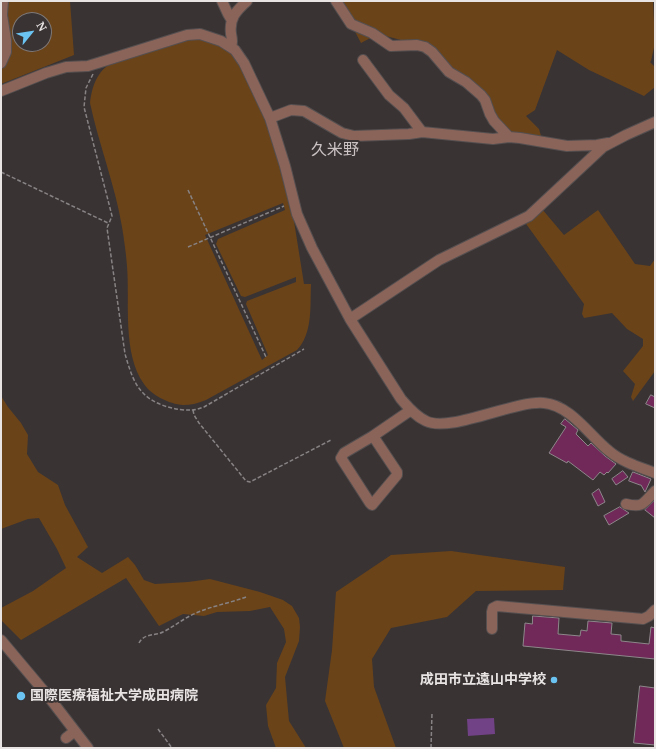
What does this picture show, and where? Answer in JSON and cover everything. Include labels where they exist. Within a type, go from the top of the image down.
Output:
[{"type":"street","points":[[1,63],[6,52],[2,15],[3,1]]},
{"type":"street","points":[[222,1],[231,19]]},
{"type":"street","points":[[231,47],[231,19],[247,1]]},
{"type":"street","points":[[336,1],[351,24],[372,33],[391,46],[425,47],[432,52],[449,72],[466,82],[481,95],[485,100],[494,121],[508,137]]},
{"type":"street","points":[[1,91],[46,73],[66,67],[97,64],[194,34],[206,35],[231,47],[239,54],[244,63],[270,118],[285,166],[297,214],[304,232],[350,319],[401,399],[411,410],[427,422],[441,424],[529,404],[542,402],[556,405],[573,417],[609,451],[625,462],[655,473]]},
{"type":"street","points":[[363,60],[389,95],[404,108],[422,132]]},
{"type":"street","points":[[270,118],[291,110],[304,111],[342,133],[354,136],[409,134],[422,132],[493,139],[508,137],[567,146],[585,146],[610,143]]},
{"type":"street","points":[[350,319],[439,260],[529,216],[603,147],[655,122]]},
{"type":"street","points":[[373,436],[397,472],[397,475],[372,505],[341,458],[344,453],[373,436],[411,410]]},
{"type":"street","points":[[626,504],[642,506],[655,491]]},
{"type":"street","points":[[492,630],[492,612],[493,608],[497,606],[643,619],[655,610]]},
{"type":"street","points":[[1,640],[48,696],[75,731],[85,747]]},
{"type":"street","points":[[66,738],[75,731]]},
{"type":"path","points":[[97,64],[97,69],[86,88],[84,107],[112,216],[107,228],[125,354],[134,379],[143,394],[166,406],[185,410],[193,410],[204,407],[304,349]]},
{"type":"path","points":[[1,172],[108,223]]},
{"type":"path","points":[[188,190],[266,357]]},
{"type":"path","points":[[188,247],[284,206]]},
{"type":"path","points":[[193,410],[199,423],[246,480],[250,482],[331,440]]},
{"type":"path","points":[[139,643],[144,636],[162,632],[186,617],[246,597]]},
{"type":"path","points":[[431,748],[432,713]]},
{"type":"path","points":[[158,729],[172,748]]},
{"type":"shaded area","points":[[1,1],[70,1],[74,55],[1,84]]},
{"type":"shaded area","points":[[339,1],[653,1],[655,43],[650,62],[655,67],[655,87],[644,96],[589,70],[557,50],[535,110],[526,116],[539,129],[542,139],[510,136],[501,121],[491,117],[481,99],[418,40],[401,40],[378,34],[361,43]]},
{"type":"shaded area","points":[[195,37],[214,42],[232,53],[238,59],[259,103],[278,158],[293,215],[304,284],[311,284],[310,319],[306,336],[297,350],[206,400],[195,404],[183,405],[166,401],[151,392],[137,372],[132,358],[128,327],[127,266],[122,227],[90,103],[92,91],[99,74],[113,62]],"holes":[[[283,203],[285,210],[218,239],[216,244],[241,296],[245,297],[296,277],[296,282],[247,301],[246,304],[268,355],[262,360],[205,235]]]},
{"type":"shaded area","points":[[542,209],[564,235],[598,210],[635,264],[650,266],[655,259],[655,371],[633,401],[631,397],[635,384],[623,371],[643,346],[643,339],[627,329],[612,313],[584,318],[582,314],[584,304],[524,221]]},
{"type":"shaded area","points":[[1,396],[28,435],[27,454],[38,472],[58,485],[65,505],[88,547],[77,557],[102,573],[128,557],[144,580],[155,584],[210,579],[260,592],[283,600],[292,606],[299,618],[300,627],[299,641],[285,677],[289,721],[306,748],[276,748],[268,726],[266,705],[276,688],[277,663],[286,642],[284,629],[270,607],[250,611],[217,612],[204,616],[183,614],[159,626],[126,578],[21,640],[1,620],[1,608],[33,591],[66,568],[39,518],[28,519],[1,529]]},
{"type":"shaded area","points":[[451,551],[565,567],[563,590],[476,591],[447,617],[391,628],[372,659],[374,687],[396,748],[344,748],[325,701],[332,650],[336,592],[391,555]]},
{"type":"shaded area","points":[[494,718],[495,734],[468,736],[467,719]]},
{"type":"building","points":[[651,395],[655,397],[655,408],[646,404]]},
{"type":"building","points":[[565,419],[578,430],[576,434],[588,446],[591,443],[616,464],[608,473],[607,472],[604,475],[600,472],[593,480],[568,461],[567,463],[549,453],[566,427],[561,424]]},
{"type":"building","points":[[623,471],[628,477],[616,485],[612,479]]},
{"type":"building","points":[[633,472],[651,479],[645,492],[641,485],[629,481]]},
{"type":"building","points":[[599,489],[605,502],[598,506],[592,494]]},
{"type":"building","points":[[655,500],[655,518],[645,510]]},
{"type":"building","points":[[620,507],[629,513],[609,525],[604,516]]},
{"type":"building","points":[[533,616],[559,618],[558,634],[580,636],[581,630],[587,631],[588,621],[612,623],[611,634],[621,635],[621,641],[649,644],[651,627],[655,628],[655,659],[523,646],[525,623],[532,624]]},
{"type":"building","points":[[640,686],[655,688],[655,745],[634,743]]},
{"type":"place","name":"成田市立遠山中学校","points":[[554,680]]},
{"type":"place","name":"国際医療福祉大学成田病院","points":[[21,696]]},
{"type":"district","name":"久米野","points":[[335,150]]}]
